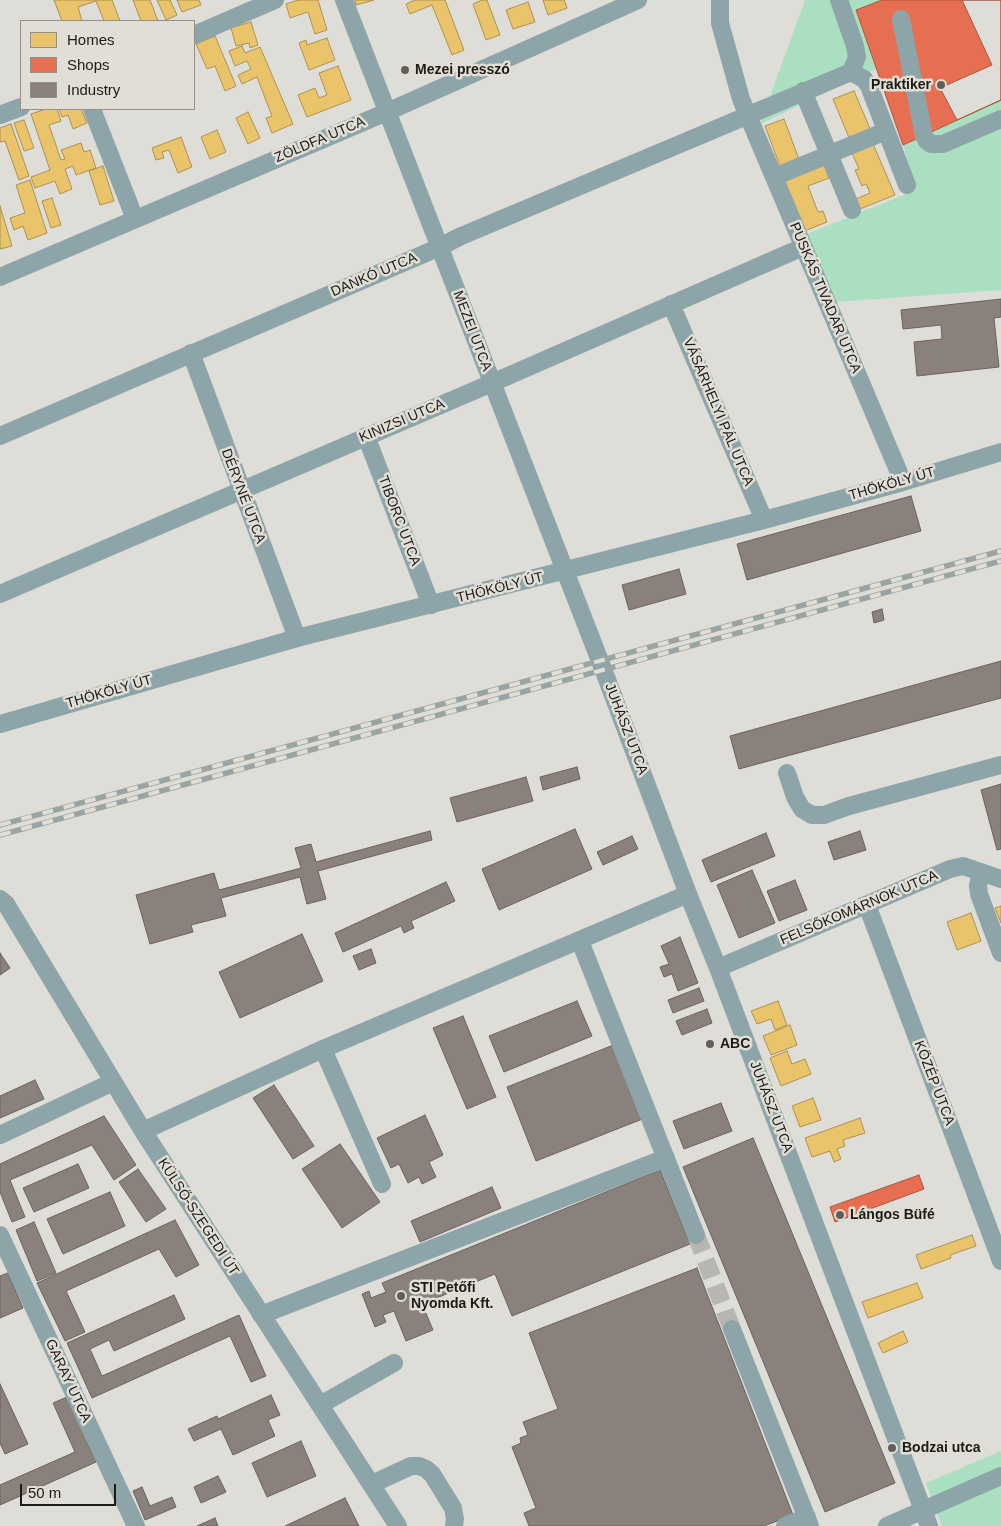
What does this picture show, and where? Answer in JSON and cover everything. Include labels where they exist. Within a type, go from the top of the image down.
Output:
[{"type":"street","points":[[195,35],[274,0]]},
{"type":"street","name":"MEZEI UTCA","points":[[344,0],[600,661]]},
{"type":"street","name":"ZÖLDFA UTCA","points":[[0,277],[387,112],[638,0]]},
{"type":"street","name":"PUSKÁS TIVADAR UTCA","points":[[720,0],[720,23],[741,99],[903,482]]},
{"type":"street","points":[[839,0],[857,57],[851,72],[864,79],[869,86],[907,185]]},
{"type":"street","points":[[900,20],[924,136],[927,141],[931,144],[943,144],[1001,119]]},
{"type":"street","name":"DANKÓ UTCA","points":[[0,436],[748,114],[851,72]]},
{"type":"street","points":[[803,91],[852,210]]},
{"type":"street","points":[[0,115],[20,107]]},
{"type":"street","points":[[92,110],[135,219]]},
{"type":"street","points":[[774,177],[886,131]]},
{"type":"street","name":"KINIZSI UTCA","points":[[0,594],[803,247]]},
{"type":"street","name":"VÁSÁRHELYI PÁL UTCA","points":[[672,304],[764,520]]},
{"type":"street","name":"DÉRYNÉ UTCA","points":[[190,353],[297,638]]},
{"type":"street","name":"TIBORC UTCA","points":[[366,436],[431,605]]},
{"type":"street","name":"THÖKÖLY ÚT","points":[[0,724],[297,638],[764,520],[903,482],[1001,452]]},
{"type":"street","name":"JUHÁSZ UTCA","points":[[600,661],[926,1518]]},
{"type":"street","points":[[787,774],[795,798],[802,809],[812,815],[824,815],[849,806],[1001,766]]},
{"type":"street","name":"FELSŐKOMÁRNOK UTCA","points":[[718,968],[950,868],[963,866],[1001,879]]},
{"type":"street","points":[[981,872],[978,886],[979,894],[1001,953]]},
{"type":"street","points":[[142,1131],[323,1049],[688,894]]},
{"type":"street","name":"KÜLSŐ-SZEGEDI ÚT","points":[[3,901],[142,1131],[398,1526]]},
{"type":"street","name":"KÖZÉP UTCA","points":[[867,905],[1001,1261]]},
{"type":"street","points":[[580,941],[696,1235]]},
{"type":"street","points":[[323,1049],[382,1184]]},
{"type":"street","points":[[0,1135],[112,1082]]},
{"type":"street","points":[[261,1315],[666,1158]]},
{"type":"street","name":"GARAY UTCA","points":[[0,1235],[136,1526]]},
{"type":"street","points":[[732,1329],[808,1522],[785,1526]]},
{"type":"street","points":[[320,1405],[394,1363]]},
{"type":"street","points":[[372,1484],[411,1466],[426,1468],[432,1474],[453,1508],[455,1513],[454,1526]]},
{"type":"street","points":[[887,1526],[926,1518],[1001,1476]]},
{"type":"green space","points":[[805,0],[882,0],[856,11],[876,69],[760,124]]},
{"type":"green space","points":[[1001,100],[1001,290],[835,302],[802,236],[916,190],[903,145]]},
{"type":"green space","points":[[1001,1451],[1001,1526],[942,1526],[926,1483]]},
{"type":"building: Homes","points":[[54,0],[112,0],[120,20],[104,20],[96,1],[78,7],[82,20],[62,20]]},
{"type":"building: Homes","points":[[133,0],[150,0],[158,20],[141,20]]},
{"type":"building: Homes","points":[[157,0],[170,0],[177,15],[166,20]]},
{"type":"building: Homes","points":[[177,0],[199,0],[201,5],[182,12]]},
{"type":"building: Homes","points":[[298,0],[318,0],[327,30],[315,34],[308,12],[290,18],[286,4]]},
{"type":"building: Homes","points":[[355,0],[374,0],[356,5]]},
{"type":"building: Homes","points":[[415,0],[445,0],[464,50],[452,55],[432,5],[410,14],[406,4]]},
{"type":"building: Homes","points":[[487,0],[500,35],[486,40],[473,4]]},
{"type":"building: Homes","points":[[543,0],[564,0],[567,8],[548,15]]},
{"type":"building: Homes","points":[[528,2],[535,22],[513,29],[506,10]]},
{"type":"building: Homes","points":[[251,22],[258,45],[250,48],[249,43],[236,46],[231,28]]},
{"type":"building: Homes","points":[[215,36],[236,86],[225,91],[215,66],[207,69],[196,44]]},
{"type":"building: Homes","points":[[327,38],[335,60],[309,70],[299,43],[306,40],[307,45]]},
{"type":"building: Homes","points":[[242,46],[245,53],[260,47],[293,124],[272,133],[266,118],[272,116],[257,77],[242,84],[238,75],[251,69],[247,61],[235,66],[229,51]]},
{"type":"building: Homes","points":[[338,66],[351,100],[307,117],[298,95],[315,88],[319,98],[327,95],[319,73]]},
{"type":"building: Homes","points":[[854,91],[871,131],[850,140],[833,99]]},
{"type":"building: Homes","points":[[43,110],[57,110],[61,121],[49,125],[61,160],[65,159],[61,150],[81,143],[84,152],[90,150],[96,168],[76,175],[73,166],[65,169],[72,189],[60,194],[55,181],[35,188],[31,177],[50,170],[31,114]]},
{"type":"building: Homes","points":[[59,110],[81,110],[87,123],[73,129],[68,115],[62,117]]},
{"type":"building: Homes","points":[[248,112],[260,138],[248,144],[236,118]]},
{"type":"building: Homes","points":[[784,119],[800,162],[781,169],[765,126]]},
{"type":"building: Homes","points":[[24,120],[34,148],[24,151],[14,123]]},
{"type":"building: Homes","points":[[11,124],[29,176],[19,180],[5,141],[0,142],[0,128]]},
{"type":"building: Homes","points":[[217,130],[226,152],[210,159],[201,137]]},
{"type":"building: Homes","points":[[181,137],[192,167],[178,173],[169,150],[162,152],[164,158],[156,160],[152,148]]},
{"type":"building: Homes","points":[[873,144],[895,195],[855,211],[851,201],[870,193],[866,184],[862,186],[855,170],[859,169],[852,153]]},
{"type":"building: Homes","points":[[824,164],[829,178],[808,186],[818,212],[823,211],[827,222],[802,232],[782,180]]},
{"type":"building: Homes","points":[[103,166],[114,201],[100,205],[89,171]]},
{"type":"building: Homes","points":[[30,180],[47,233],[28,240],[23,226],[14,230],[10,218],[25,213],[16,185]]},
{"type":"building: Homes","points":[[52,198],[61,225],[51,228],[42,201]]},
{"type":"building: Homes","points":[[0,206],[12,246],[0,249]]},
{"type":"building: Homes","points":[[1001,906],[1001,923],[995,908]]},
{"type":"building: Homes","points":[[971,913],[981,941],[957,950],[947,922]]},
{"type":"building: Homes","points":[[778,1001],[787,1025],[775,1030],[771,1019],[757,1024],[751,1011]]},
{"type":"building: Homes","points":[[790,1025],[797,1045],[771,1055],[763,1036]]},
{"type":"building: Homes","points":[[787,1051],[792,1064],[805,1059],[811,1074],[781,1086],[770,1058]]},
{"type":"building: Homes","points":[[813,1098],[821,1120],[800,1127],[792,1106]]},
{"type":"building: Homes","points":[[860,1118],[865,1133],[843,1140],[845,1146],[837,1149],[841,1159],[834,1162],[830,1151],[812,1157],[805,1138]]},
{"type":"building: Homes","points":[[972,1235],[976,1246],[950,1255],[951,1258],[921,1269],[916,1255]]},
{"type":"building: Homes","points":[[917,1283],[923,1298],[868,1318],[862,1302]]},
{"type":"building: Homes","points":[[903,1331],[908,1342],[883,1353],[878,1343]]},
{"type":"building: Shops","name":"Praktiker","points":[[882,0],[1001,0],[1001,100],[903,145],[856,10]]},
{"type":"building: Shops","points":[[962,0],[1001,0],[1001,100],[957,120],[940,88],[992,65]]},
{"type":"building: Shops","points":[[919,1175],[924,1189],[835,1222],[830,1207]]},
{"type":"building: Industry","points":[[1001,299],[1001,317],[994,318],[999,367],[917,376],[914,342],[942,339],[941,325],[903,329],[901,310]]},
{"type":"building: Industry","points":[[911,496],[921,531],[747,580],[737,544]]},
{"type":"building: Industry","points":[[679,569],[686,594],[629,610],[622,585]]},
{"type":"building: Industry","points":[[882,609],[884,620],[874,623],[872,612]]},
{"type":"building: Industry","points":[[1001,661],[1001,698],[739,769],[730,736]]},
{"type":"building: Industry","points":[[577,767],[580,779],[543,790],[540,777]]},
{"type":"building: Industry","points":[[526,777],[533,801],[457,822],[450,798]]},
{"type":"building: Industry","points":[[1001,784],[1001,849],[997,850],[981,790]]},
{"type":"building: Industry","points":[[575,829],[592,869],[499,910],[482,869]]},
{"type":"building: Industry","points":[[430,831],[432,840],[318,871],[326,899],[307,904],[300,877],[221,898],[226,916],[191,925],[193,932],[150,944],[136,895],[214,873],[219,890],[301,868],[295,848],[311,844],[316,862]]},
{"type":"building: Industry","points":[[860,831],[866,850],[834,860],[828,842]]},
{"type":"building: Industry","points":[[766,833],[775,856],[711,882],[702,860]]},
{"type":"building: Industry","points":[[632,836],[638,849],[603,865],[597,852]]},
{"type":"building: Industry","points":[[752,870],[775,923],[739,938],[717,885]]},
{"type":"building: Industry","points":[[795,880],[807,910],[779,921],[767,891]]},
{"type":"building: Industry","points":[[446,882],[455,901],[411,921],[414,928],[404,933],[401,926],[343,952],[335,933]]},
{"type":"building: Industry","points":[[302,934],[323,981],[240,1018],[219,972]]},
{"type":"building: Industry","points":[[680,937],[698,983],[678,991],[672,974],[664,977],[660,967],[669,964],[661,946]]},
{"type":"building: Industry","points":[[371,949],[376,963],[359,970],[353,956]]},
{"type":"building: Industry","points":[[0,953],[10,968],[0,975]]},
{"type":"building: Industry","points":[[699,988],[704,1001],[673,1013],[668,1000]]},
{"type":"building: Industry","points":[[577,1001],[592,1036],[504,1072],[489,1036]]},
{"type":"building: Industry","points":[[707,1009],[712,1023],[682,1035],[676,1021]]},
{"type":"building: Industry","points":[[463,1016],[496,1097],[467,1109],[433,1028]]},
{"type":"building: Industry","points":[[616,1044],[645,1118],[536,1161],[507,1087]]},
{"type":"building: Industry","points":[[35,1080],[44,1099],[0,1118],[0,1096]]},
{"type":"building: Industry","points":[[274,1085],[314,1146],[293,1159],[253,1098]]},
{"type":"building: Industry","points":[[721,1103],[732,1131],[684,1149],[673,1121]]},
{"type":"building: Industry","points":[[425,1115],[443,1155],[429,1162],[436,1177],[422,1184],[419,1177],[408,1183],[399,1164],[391,1168],[377,1138]]},
{"type":"building: Industry","points":[[104,1116],[136,1165],[114,1180],[92,1145],[10,1180],[25,1217],[12,1222],[0,1192],[0,1164]]},
{"type":"building: Industry","points":[[753,1138],[895,1483],[825,1512],[683,1167]]},
{"type":"building: Industry","points":[[340,1144],[380,1202],[342,1228],[302,1169]]},
{"type":"building: Industry","points":[[78,1164],[89,1188],[34,1212],[23,1188]]},
{"type":"building: Industry","points":[[138,1169],[166,1209],[146,1222],[119,1182]]},
{"type":"building: Industry","points":[[660,1170],[690,1244],[512,1316],[495,1274],[422,1304],[433,1330],[406,1341],[394,1311],[383,1315],[386,1322],[375,1327],[362,1294],[369,1291],[371,1298],[386,1292],[382,1283]]},
{"type":"building: Industry","points":[[492,1187],[501,1208],[420,1242],[411,1221]]},
{"type":"building: Industry","points":[[110,1192],[125,1226],[63,1254],[47,1219]]},
{"type":"building: Industry","points":[[175,1220],[199,1265],[176,1277],[159,1249],[66,1291],[85,1332],[65,1341],[37,1283]]},
{"type":"building: Industry","points":[[34,1222],[56,1273],[37,1281],[16,1230]]},
{"type":"building: Industry","points":[[697,1268],[793,1515],[764,1526],[529,1526],[524,1513],[536,1508],[512,1447],[521,1443],[520,1438],[528,1435],[523,1422],[558,1409],[529,1333]]},
{"type":"building: Industry","points":[[8,1273],[23,1308],[0,1318],[0,1276]]},
{"type":"building: Industry","points":[[174,1295],[185,1319],[114,1351],[109,1340],[90,1349],[102,1376],[239,1315],[266,1376],[251,1382],[230,1336],[92,1398],[67,1343]]},
{"type":"building: Industry","points":[[0,1384],[28,1444],[5,1454],[0,1443]]},
{"type":"building: Industry","points":[[271,1395],[280,1415],[268,1420],[275,1436],[233,1455],[221,1429],[194,1441],[188,1429],[217,1416],[218,1419]]},
{"type":"building: Industry","points":[[67,1397],[96,1462],[0,1505],[0,1485],[75,1452],[53,1403]]},
{"type":"building: Industry","points":[[301,1441],[316,1476],[267,1497],[252,1463]]},
{"type":"building: Industry","points":[[218,1476],[226,1492],[201,1503],[194,1487]]},
{"type":"building: Industry","points":[[142,1487],[150,1506],[172,1497],[176,1507],[145,1520],[133,1491]]},
{"type":"building: Industry","points":[[345,1498],[359,1526],[285,1526]]},
{"type":"building: Industry","points":[[215,1518],[218,1526],[197,1526]]},
{"type":"tunnel","points":[[696,1235],[732,1329]]},
{"type":"railway","points":[[0,825],[1001,551]]},
{"type":"railway","points":[[0,835],[1001,561]]},
{"type":"place","name":"Mezei presszó","points":[[405,70]]},
{"type":"place","name":"Praktiker","points":[[941,85]]},
{"type":"place","name":"ABC","points":[[710,1044]]},
{"type":"place","name":"Lángos Büfé","points":[[840,1215]]},
{"type":"place","name":"STI Petőfi Nyomda Kft.","points":[[401,1296]]},
{"type":"place","name":"Bodzai utca","points":[[892,1448]]}]
